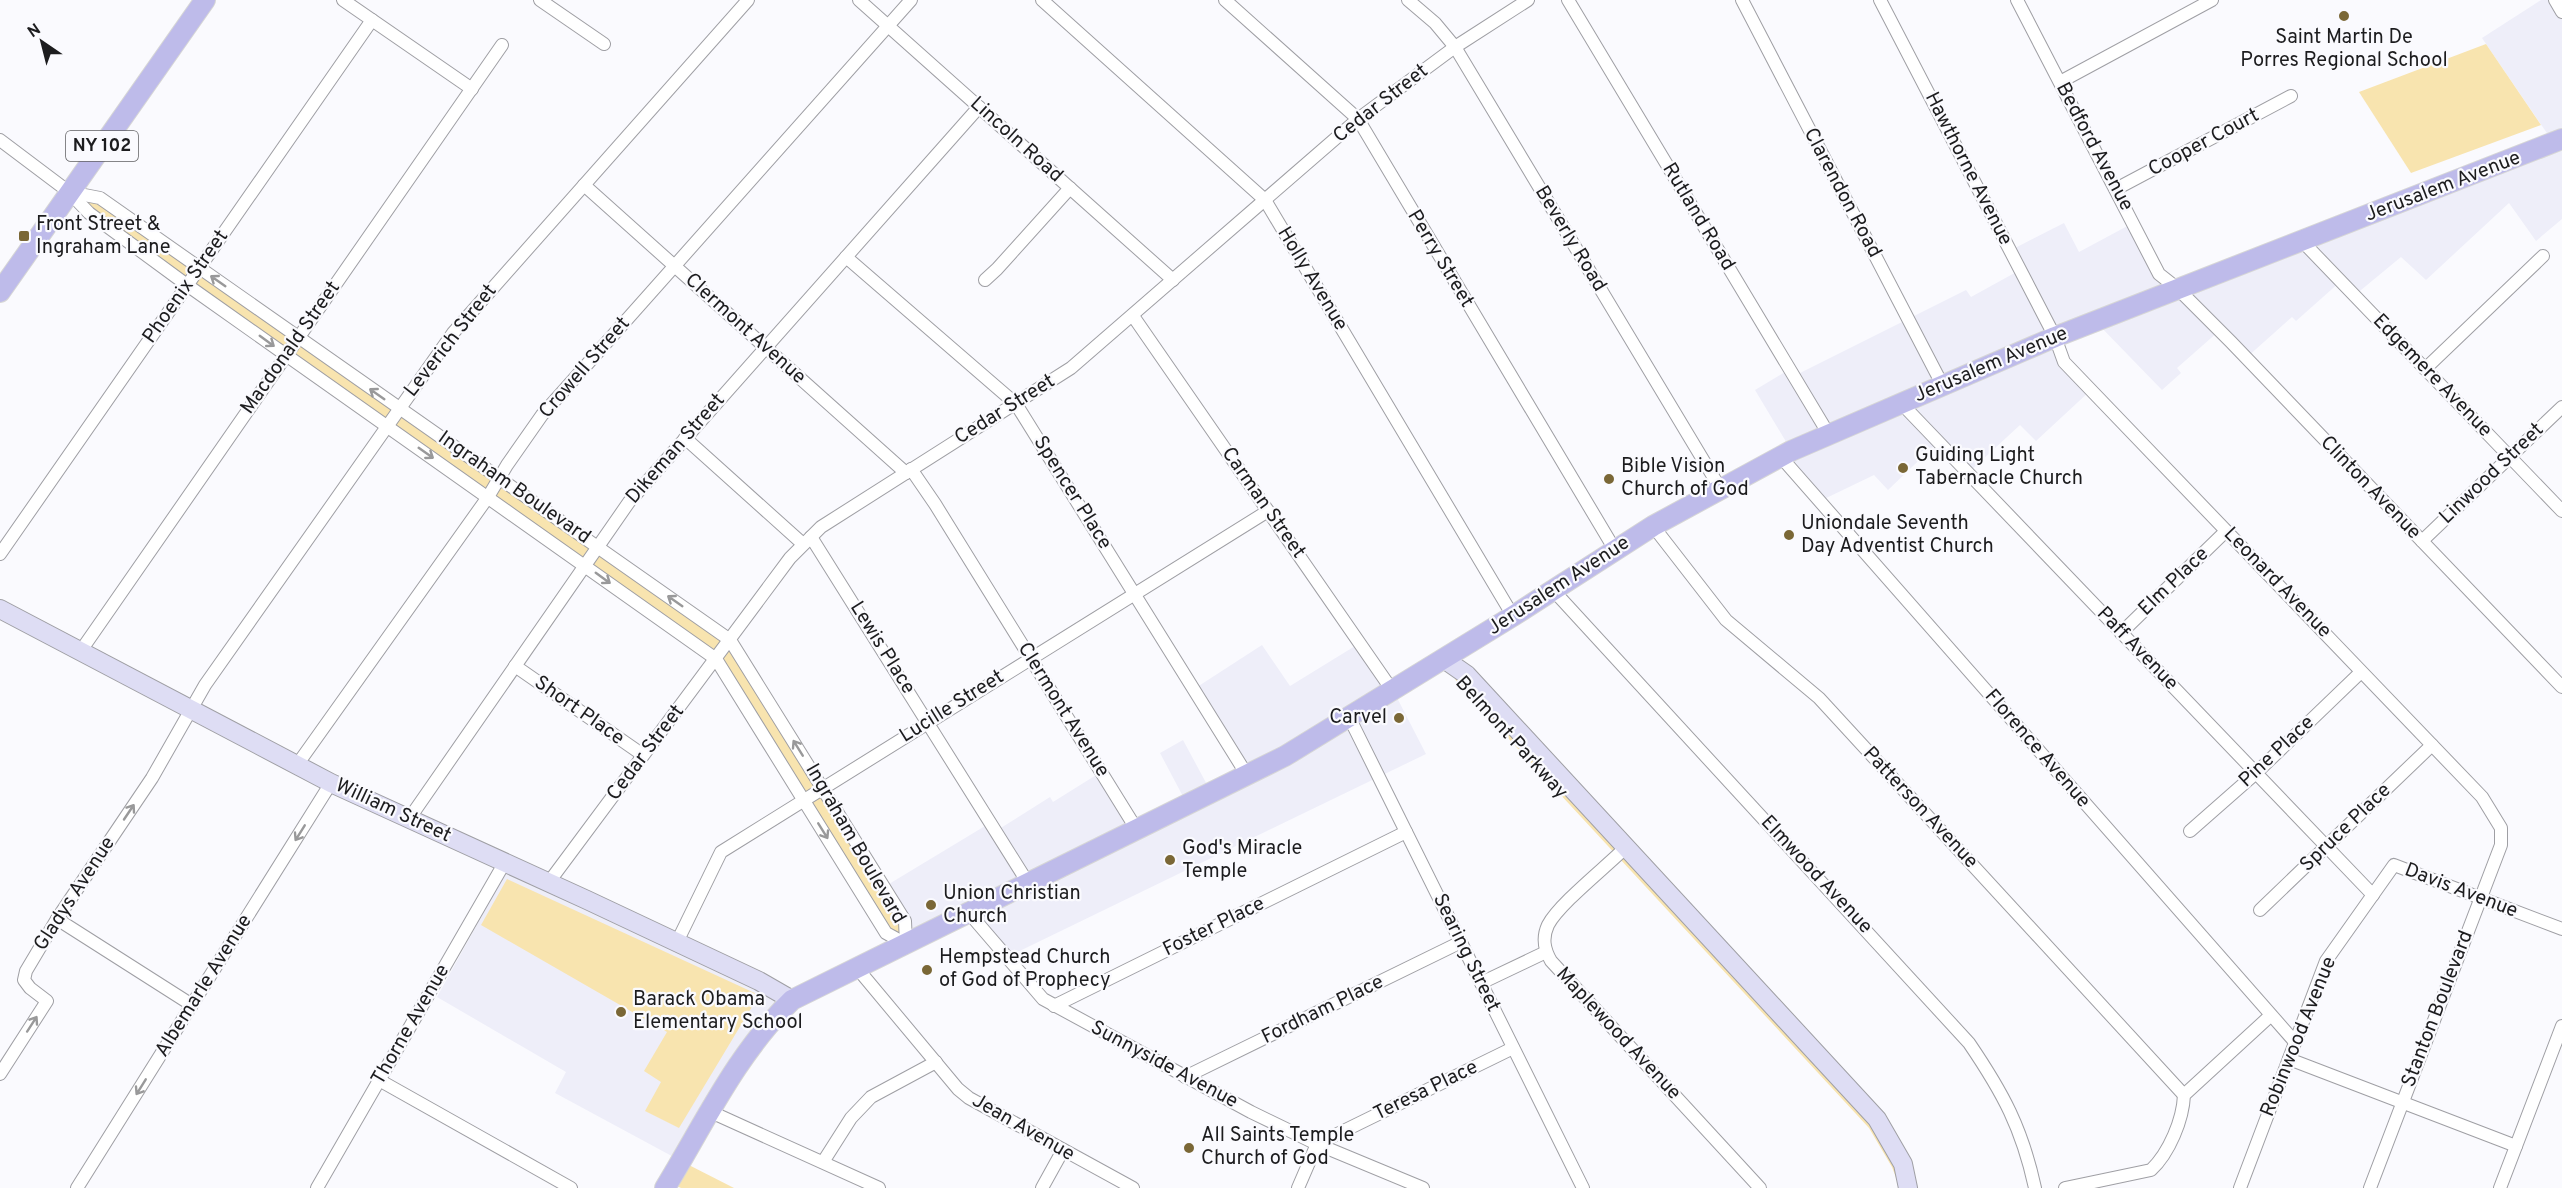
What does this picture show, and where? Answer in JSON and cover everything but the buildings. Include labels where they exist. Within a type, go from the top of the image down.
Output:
[{"type":"main road","name":"NY 102","points":[[0,292],[205,0]]},
{"type":"main road","name":"Jerusalem Avenue","points":[[664,1188],[747,1051],[767,1024],[792,1000],[1285,756],[1513,616],[1653,526],[1780,456],[2055,337],[2562,139]]},
{"type":"street","points":[[343,0],[472,89]]},
{"type":"street","points":[[540,0],[604,44]]},
{"type":"street","name":"Leverich Street","points":[[192,710],[205,685],[453,333],[748,0]]},
{"type":"street","name":"Lincoln Road","points":[[859,0],[1173,280]]},
{"type":"street","name":"Crowell Street","points":[[297,765],[488,497],[542,415],[911,0]]},
{"type":"street","name":"Holly Avenue","points":[[1042,0],[1265,200],[1513,616]]},
{"type":"street","name":"Perry Street","points":[[1225,0],[1358,119],[1615,550]]},
{"type":"street","name":"Beverly Road","points":[[1408,0],[1435,23],[1455,47],[1720,488]]},
{"type":"street","name":"Cedar Street","points":[[549,882],[790,558],[822,526],[1071,368],[1358,119],[1455,47],[1527,0]]},
{"type":"street","name":"Rutland Road","points":[[1568,0],[1828,434]]},
{"type":"street","name":"Clarendon Road","points":[[1742,0],[1943,386]]},
{"type":"street","name":"Hawthorne Avenue","points":[[1880,0],[2055,337]]},
{"type":"street","name":"Bedford Avenue","points":[[2017,0],[2159,274],[2178,289]]},
{"type":"street","points":[[2060,82],[2212,0]]},
{"type":"street","points":[[2555,0],[2562,12]]},
{"type":"street","name":"Phoenix Street","points":[[0,554],[372,20]]},
{"type":"street","name":"Macdonald Street","points":[[80,652],[502,45]]},
{"type":"street","name":"Cooper Court","points":[[2116,189],[2291,96]]},
{"type":"street","name":"Dikeman Street","points":[[409,819],[629,502],[979,107]]},
{"type":"street","points":[[0,140],[69,192]]},
{"type":"street","name":"Clermont Avenue","points":[[584,185],[674,267],[909,471],[1031,658],[1137,830]]},
{"type":"street","points":[[985,280],[998,269],[1070,188]]},
{"type":"street","name":"Ingraham Boulevard","points":[[69,192],[100,198],[730,640],[905,921],[906,944]]},
{"type":"street","name":"Ingraham Boulevard","points":[[69,192],[89,213],[187,285],[716,659],[886,933],[906,944]]},
{"type":"street","name":"Edgemere Avenue","points":[[2302,241],[2562,511]]},
{"type":"street","points":[[2425,369],[2543,256]]},
{"type":"street","name":"Spencer Place","points":[[846,257],[1016,404],[1247,775]]},
{"type":"street","name":"Clinton Avenue","points":[[2178,289],[2562,687]]},
{"type":"street","name":"Carman Street","points":[[1133,316],[1392,690]]},
{"type":"street","name":"Leonard Avenue","points":[[2055,337],[2064,362],[2482,797],[2501,828]]},
{"type":"street","name":"Paff Avenue","points":[[1901,403],[2373,895]]},
{"type":"street","name":"Linwood Street","points":[[2422,541],[2562,406]]},
{"type":"street","name":"Lewis Place","points":[[685,438],[807,541],[928,722],[1028,884]]},
{"type":"street","name":"Florence Avenue","points":[[1780,456],[2295,1042]]},
{"type":"street","name":"Lucille Street","points":[[677,942],[721,852],[1268,511]]},
{"type":"street","name":"Patterson Avenue","points":[[1653,526],[1726,620],[1818,698],[2184,1095]]},
{"type":"street","name":"Elm Place","points":[[2121,633],[2226,531]]},
{"type":"street","name":"Elmwood Avenue","points":[[1553,590],[1969,1043],[1999,1086],[2016,1124],[2035,1188]]},
{"type":"street","name":"William Street","points":[[0,609],[331,783],[677,942],[759,981],[792,1000]]},
{"type":"street","name":"Belmont Parkway","points":[[1444,659],[1458,684],[1531,753],[1833,1082],[1869,1128],[1900,1188]]},
{"type":"street","name":"Short Place","points":[[515,666],[643,755]]},
{"type":"street","name":"Pine Place","points":[[2190,831],[2256,773],[2361,672]]},
{"type":"street","name":"Gladys Avenue","points":[[0,1074],[47,1002],[30,988],[24,976],[57,920],[152,778],[192,710]]},
{"type":"street","name":"Searing Street","points":[[1349,717],[1583,1188]]},
{"type":"street","name":"Spruce Place","points":[[2260,910],[2432,745]]},
{"type":"street","name":"Albemarle Avenue","points":[[77,1188],[331,783]]},
{"type":"street","name":"Stanton Boulevard","points":[[2370,1188],[2501,846],[2501,828]]},
{"type":"street","name":"Foster Place","points":[[1054,1006],[1406,832]]},
{"type":"street","name":"Maplewood Avenue","points":[[1621,852],[1556,914],[1546,932],[1546,952],[1551,961],[1760,1188]]},
{"type":"street","name":"Thorne Avenue","points":[[317,1188],[505,862]]},
{"type":"street","name":"Davis Avenue","points":[[2373,895],[2394,865],[2562,929]]},
{"type":"street","name":"Robinwood Avenue","points":[[2240,1188],[2326,962],[2373,895]]},
{"type":"street","name":"Sunnyside Avenue","points":[[969,913],[1037,994],[1054,1006],[1251,1112],[1317,1144],[1423,1188]]},
{"type":"street","points":[[57,920],[192,1005]]},
{"type":"street","name":"Fordham Place","points":[[1185,1077],[1461,942]]},
{"type":"street","points":[[1481,983],[1546,952]]},
{"type":"street","name":"Jean Avenue","points":[[857,968],[969,1098],[1133,1188]]},
{"type":"street","points":[[2064,1188],[2151,1170],[2159,1162],[2183,1111],[2184,1095],[2270,1016]]},
{"type":"street","points":[[2500,1188],[2562,1026]]},
{"type":"street","name":"Teresa Place","points":[[1317,1144],[1513,1048]]},
{"type":"street","points":[[2289,1059],[2516,1146]]},
{"type":"street","points":[[823,1162],[851,1118],[871,1097],[936,1062]]},
{"type":"street","points":[[379,1080],[571,1188]]},
{"type":"street","name":"Belmont Parkway","points":[[1833,1082],[1877,1119],[1903,1164],[1908,1188]]},
{"type":"street","points":[[711,1112],[879,1188]]},
{"type":"street","points":[[1298,1188],[1317,1144]]},
{"type":"street","points":[[1042,1188],[1063,1150]]},
{"type":"shaded area","points":[[2541,0],[2555,0],[2562,12],[2562,219],[2536,241],[2509,203],[2426,280],[2401,257],[2355,295],[2341,281],[2296,321],[2292,317],[2246,358],[2219,331],[2177,368],[2181,373],[2162,390],[2096,322],[2056,337],[2064,362],[2091,390],[2036,441],[2020,425],[1968,473],[1938,442],[1888,490],[1874,475],[1820,501],[1780,456],[1791,450],[1755,390],[1790,369],[1794,376],[1966,290],[1971,297],[2020,270],[2011,250],[2064,223],[2079,252],[2133,223],[2159,274],[2178,288],[2553,142],[2482,38]]},
{"type":"shaded area","points":[[2486,44],[2541,125],[2411,173],[2359,92]]},
{"type":"shaded area","points":[[69,192],[100,198],[730,640],[905,921],[906,944],[886,933],[716,659]]},
{"type":"shaded area","points":[[1360,643],[1393,690],[1426,754],[1007,957],[969,913],[906,944],[884,887],[990,823],[996,831],[1050,797],[1053,802],[1101,772],[1136,829],[1187,804],[1160,753],[1183,740],[1211,792],[1246,775],[1194,689],[1262,645],[1290,686]]},
{"type":"shaded area","points":[[1444,659],[1891,1141],[1900,1188],[1892,1167],[1869,1128],[1458,684]]},
{"type":"shaded area","name":"Barack Obama Elementary School","points":[[510,865],[792,1000],[681,1161],[555,1093],[566,1072],[437,997]]},
{"type":"shaded area","points":[[507,879],[759,995],[679,1128],[645,1111],[661,1082],[644,1071],[667,1032],[481,925]]},
{"type":"shaded area","points":[[681,1161],[734,1188],[681,1188],[668,1182]]},
{"type":"place","name":"Saint Martin De Porres Regional School","points":[[2344,16]]},
{"type":"place","name":"Front Street & Ingraham Lane","points":[[24,236]]},
{"type":"place","name":"Guiding Light Tabernacle Church","points":[[1903,468]]},
{"type":"place","name":"Bible Vision Church of God","points":[[1609,479]]},
{"type":"place","name":"Uniondale Seventh Day Adventist Church","points":[[1789,535]]},
{"type":"place","name":"Carvel","points":[[1399,718]]},
{"type":"place","name":"God's Miracle Temple","points":[[1170,860]]},
{"type":"place","name":"Union Christian Church","points":[[931,905]]},
{"type":"place","name":"Hempstead Church of God of Prophecy","points":[[927,970]]},
{"type":"place","name":"Barack Obama Elementary School","points":[[621,1012]]},
{"type":"place","name":"All Saints Temple Church of God","points":[[1189,1148]]}]
